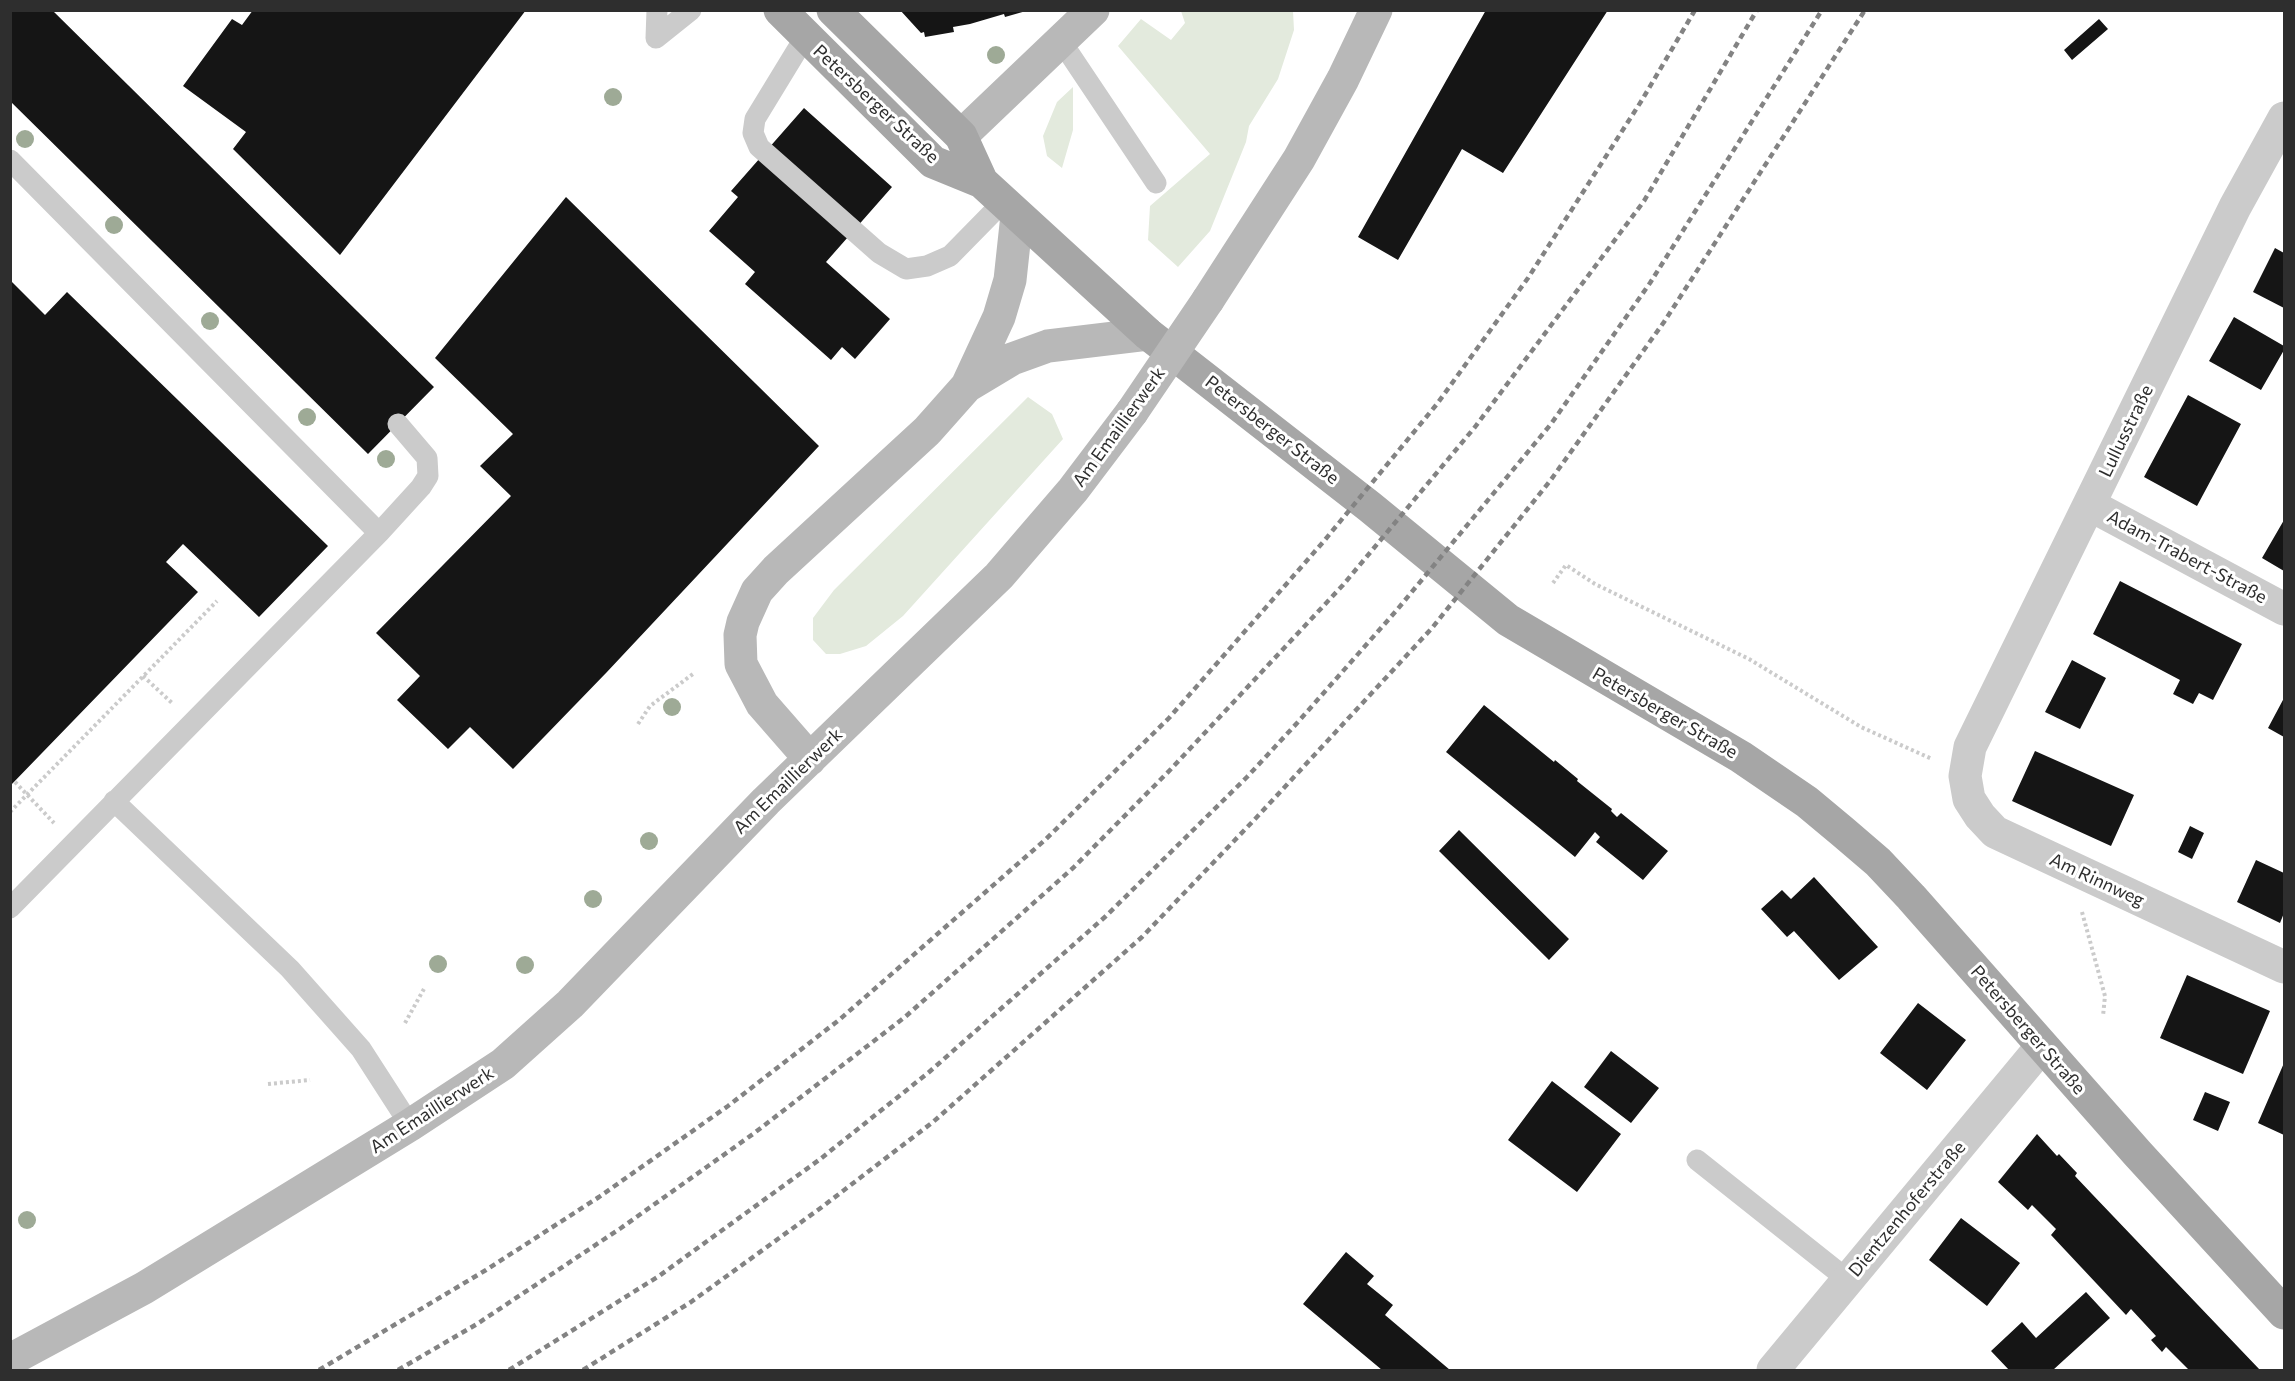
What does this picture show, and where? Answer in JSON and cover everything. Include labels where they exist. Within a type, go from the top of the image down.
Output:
[{"type":"main road","name":"Petersberger Straße","points":[[780,10],[933,162],[1001,200],[1148,334],[1370,507],[1508,620],[1610,682],[1709,737],[1807,802],[1878,862],[2284,1313]]},
{"type":"main road","name":"Petersberger Straße","points":[[833,10],[961,136],[1001,200]]},
{"type":"main road","points":[[961,136],[1094,10]]},
{"type":"main road","name":"Am Emaillierwerk","points":[[10,1360],[144,1288],[410,1125],[503,1064],[570,1004],[766,801],[999,576],[1073,490],[1132,412],[1299,159],[1343,79],[1376,10]]},
{"type":"main road","points":[[967,387],[999,317],[1010,280],[1001,200]]},
{"type":"main road","points":[[810,759],[762,704],[741,664],[740,635],[751,599],[776,570],[927,431],[967,387],[1012,359],[1048,346],[1148,334]]},
{"type":"street","name":"Lullusstraße","points":[[1971,747],[2235,207],[2284,118]]},
{"type":"street","name":"Adam-Trabert-Straße","points":[[2090,505],[2284,609]]},
{"type":"street","name":"Am Rinnweg","points":[[1971,747],[1965,776],[1968,799],[1995,831],[2284,967]]},
{"type":"street","name":"Dientzenhoferstraße","points":[[1773,1371],[2042,1046]]},
{"type":"lane","points":[[657,10],[656,38],[691,10]]},
{"type":"lane","points":[[805,37],[755,119],[753,133],[759,147],[879,253],[906,269],[927,266],[950,256],[1001,200]]},
{"type":"lane","points":[[1061,41],[1156,183]]},
{"type":"lane","points":[[10,160],[379,533]]},
{"type":"lane","points":[[10,908],[379,533],[421,487],[428,476],[427,458],[398,424]]},
{"type":"lane","points":[[114,801],[290,969],[361,1049],[410,1125]]},
{"type":"lane","points":[[1697,1160],[1848,1280]]},
{"type":"path","points":[[1553,583],[1566,565],[1595,584],[1749,658],[1861,727],[1940,761]]},
{"type":"path","points":[[10,812],[217,601]]},
{"type":"path","points":[[638,724],[650,706],[693,674]]},
{"type":"path","points":[[15,782],[74,843]]},
{"type":"path","points":[[2082,909],[2081,915],[2105,996],[2103,1016]]},
{"type":"path","points":[[405,1023],[425,987]]},
{"type":"path","points":[[268,1084],[310,1080]]},
{"type":"shaded area","points":[[1181,11],[1293,11],[1294,30],[1278,79],[1249,126],[1246,142],[1210,231],[1178,267],[1148,240],[1150,206],[1210,154],[1118,46],[1141,19],[1171,40],[1185,23]]},
{"type":"shaded area","points":[[1073,87],[1073,130],[1062,168],[1047,156],[1043,136],[1057,102]]},
{"type":"shaded area","points":[[1028,397],[1052,414],[1063,439],[903,616],[866,646],[840,654],[826,654],[813,640],[813,618],[834,590]]},
{"type":"building","points":[[10,10],[52,10],[434,387],[368,454],[10,101]]},
{"type":"building","points":[[253,10],[526,10],[340,255],[233,149],[246,132],[183,86],[232,19],[242,25]]},
{"type":"building","points":[[900,10],[1026,11],[953,27],[954,32],[925,37],[924,32],[921,33]]},
{"type":"building","points":[[1486,10],[1608,10],[1503,173],[1462,149],[1398,260],[1358,237]]},
{"type":"building","points":[[2099,19],[2108,29],[2072,60],[2064,50]]},
{"type":"building","points":[[804,108],[892,187],[826,262],[890,319],[855,359],[842,347],[831,360],[745,284],[755,272],[709,231],[738,197],[731,191]]},
{"type":"building","points":[[566,197],[819,446],[513,769],[470,727],[448,749],[397,700],[420,676],[376,633],[511,496],[480,466],[513,434],[435,358]]},
{"type":"building","points":[[2275,248],[2284,253],[2284,308],[2253,292]]},
{"type":"building","points":[[10,280],[45,315],[67,292],[328,546],[259,617],[183,544],[166,562],[198,592],[10,786]]},
{"type":"building","points":[[2234,317],[2284,346],[2284,350],[2261,390],[2209,361]]},
{"type":"building","points":[[2188,395],[2241,424],[2197,506],[2144,477]]},
{"type":"building","points":[[2284,520],[2284,571],[2262,558]]},
{"type":"building","points":[[2120,581],[2242,644],[2213,700],[2199,693],[2193,704],[2173,694],[2180,680],[2093,634]]},
{"type":"building","points":[[2072,660],[2106,678],[2080,729],[2045,712]]},
{"type":"building","points":[[2284,698],[2284,737],[2268,728]]},
{"type":"building","points":[[1484,705],[1578,779],[1577,781],[1612,809],[1611,811],[1617,817],[1621,813],[1668,851],[1643,880],[1596,842],[1600,837],[1595,832],[1575,857],[1446,752]]},
{"type":"building","points":[[2035,751],[2134,795],[2111,846],[2012,801]]},
{"type":"building","points":[[2190,826],[2204,833],[2192,859],[2178,852]]},
{"type":"building","points":[[1459,830],[1569,939],[1549,960],[1439,851]]},
{"type":"building","points":[[2256,860],[2284,873],[2284,913],[2280,923],[2237,902]]},
{"type":"building","points":[[1814,877],[1878,947],[1839,980],[1794,931],[1787,937],[1761,909],[1782,890],[1791,899]]},
{"type":"building","points":[[2187,975],[2270,1011],[2243,1074],[2160,1038]]},
{"type":"building","points":[[1918,1003],[1966,1040],[1927,1090],[1880,1053]]},
{"type":"building","points":[[1611,1051],[1659,1088],[1631,1123],[1584,1087]]},
{"type":"building","points":[[2284,1063],[2284,1135],[2258,1123]]},
{"type":"building","points":[[1552,1081],[1621,1134],[1577,1192],[1508,1140]]},
{"type":"building","points":[[2205,1092],[2230,1102],[2218,1131],[2193,1120]]},
{"type":"building","points":[[2037,1134],[2077,1173],[2075,1176],[2260,1370],[2189,1370],[2166,1347],[2162,1352],[2151,1340],[2156,1336],[2131,1309],[2126,1315],[2051,1235],[2056,1229],[2032,1205],[2028,1210],[1998,1182]]},
{"type":"building","points":[[1961,1218],[2020,1263],[1987,1306],[1929,1260]]},
{"type":"building","points":[[1346,1252],[1374,1276],[1367,1284],[1393,1305],[1385,1315],[1450,1370],[1382,1370],[1303,1304]]},
{"type":"building","points":[[2086,1292],[2110,1318],[2053,1370],[2009,1370],[1991,1351],[2022,1322],[2036,1338]]},
{"type":"railway","points":[[319,1370],[486,1270],[599,1197],[728,1106],[839,1020],[1045,840],[1169,718],[1324,541],[1437,404],[1528,278],[1642,100],[1695,10]]},
{"type":"railway","points":[[398,1370],[477,1324],[621,1228],[753,1134],[905,1017],[1073,868],[1171,769],[1343,585],[1475,427],[1644,201],[1757,10]]},
{"type":"railway","points":[[509,1370],[659,1276],[819,1160],[928,1073],[1106,916],[1247,777],[1396,611],[1551,424],[1650,283],[1822,10]]},
{"type":"railway","points":[[583,1370],[691,1302],[822,1207],[933,1122],[1142,937],[1256,818],[1432,628],[1550,481],[1664,322],[1865,10]]}]
